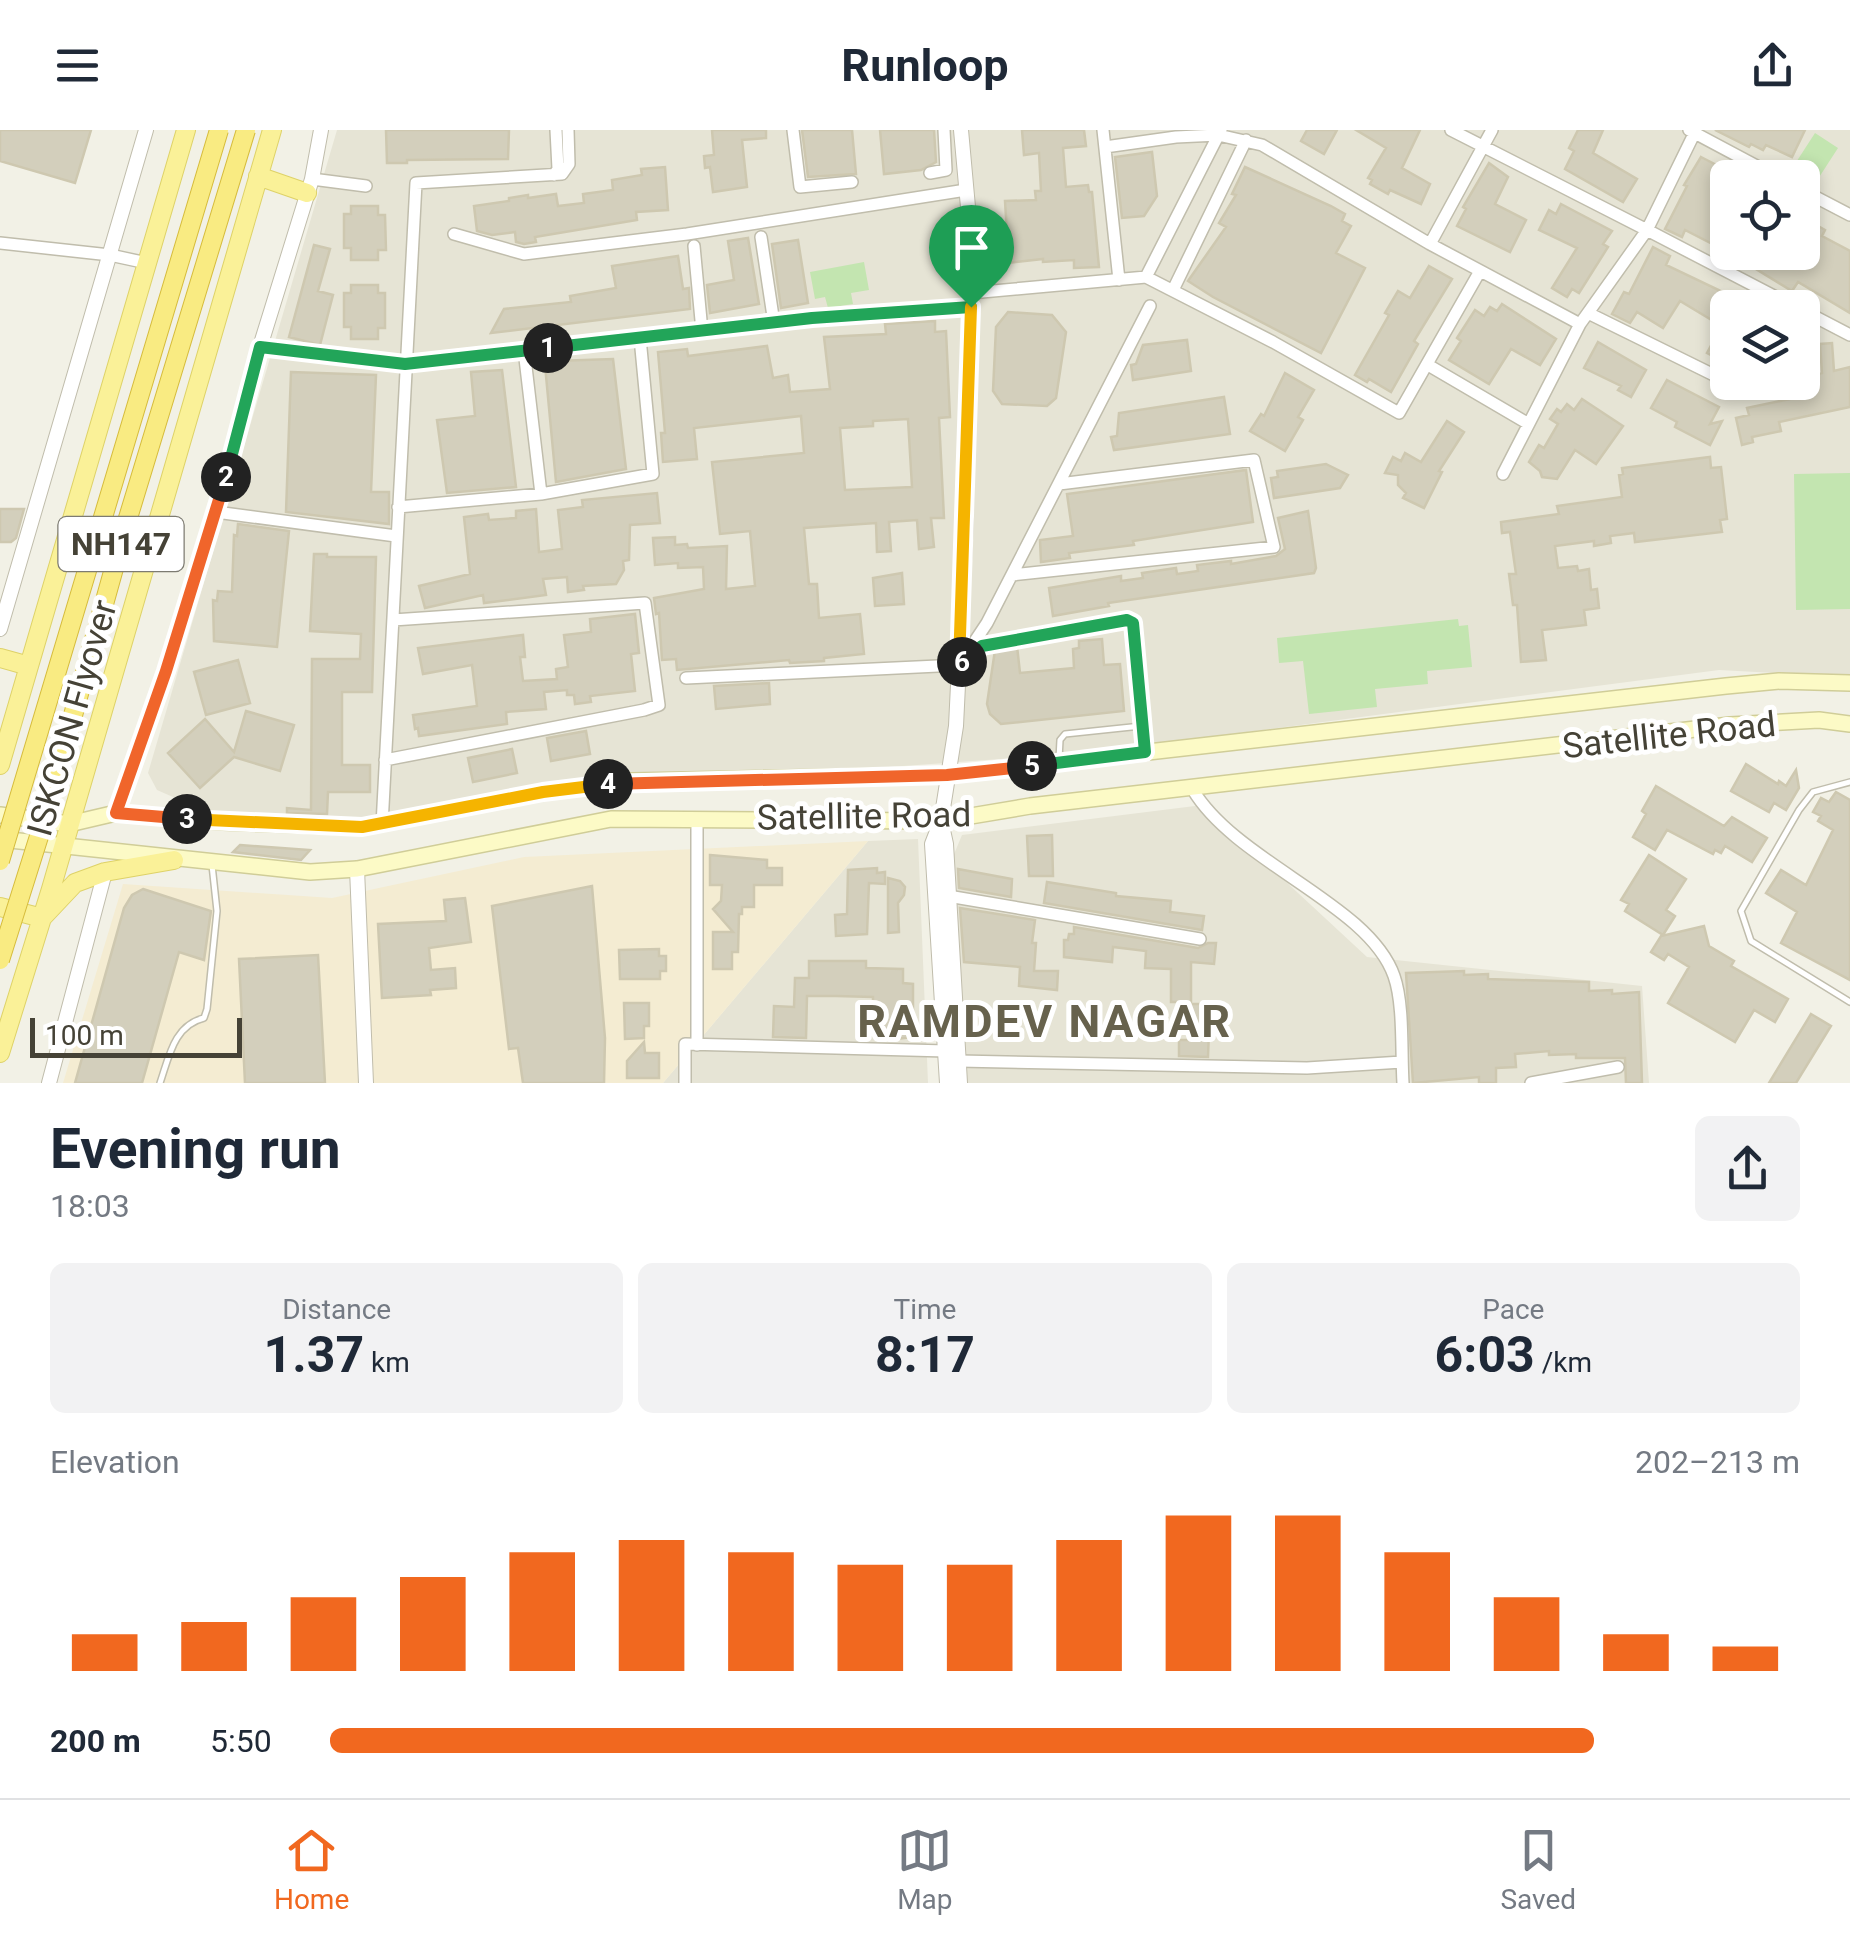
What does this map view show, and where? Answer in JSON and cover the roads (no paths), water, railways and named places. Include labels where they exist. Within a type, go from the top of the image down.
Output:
[{"type":"highway","name":"ISKCON Flyover","points":[[0,862],[219,130]]},
{"type":"highway","name":"ISKCON Flyover","points":[[0,960],[42,830],[128,518],[246,130]]},
{"type":"main road","points":[[2,757],[186,130]]},
{"type":"main road","points":[[0,1053],[272,130]]},
{"type":"main road","points":[[258,176],[310,186]]},
{"type":"main road","points":[[0,658],[29,666]]},
{"type":"main road","name":"Satellite Road","points":[[0,815],[69,824],[116,813],[300,826],[382,825],[543,792],[632,782],[947,775],[1726,686],[1779,681],[1850,683]]},
{"type":"main road","name":"Satellite Road","points":[[0,839],[310,872],[357,870],[611,819],[941,821],[1030,806],[1730,725],[1819,720],[1850,724]]},
{"type":"main road","points":[[42,918],[74,883],[105,872],[174,860]]},
{"type":"main road","points":[[0,907],[42,918]]},
{"type":"street","points":[[0,629],[146,130]]},
{"type":"street","points":[[116,813],[216,512],[260,347],[310,186],[322,130]]},
{"type":"street","points":[[554,175],[558,168],[556,130]]},
{"type":"street","points":[[382,825],[416,183],[562,174],[570,164],[568,130]]},
{"type":"street","points":[[793,130],[800,187],[852,182]]},
{"type":"street","points":[[930,173],[946,170],[948,164],[944,130]]},
{"type":"street","points":[[960,1083],[953,1056],[932,844],[941,821],[956,726],[959,665],[973,262],[961,130]]},
{"type":"street","points":[[1103,130],[1119,280]]},
{"type":"street","points":[[1450,130],[1763,290]]},
{"type":"street","points":[[1430,244],[1492,130]]},
{"type":"street","points":[[1503,474],[1584,319],[1647,230],[1693,131],[1746,160]]},
{"type":"street","points":[[1105,147],[1219,132],[1262,145],[1480,271],[1710,374]]},
{"type":"street","points":[[1146,276],[1219,132]]},
{"type":"street","points":[[1173,290],[1246,140]]},
{"type":"street","points":[[310,186],[366,186]]},
{"type":"street","points":[[454,234],[524,254],[687,234],[966,190]]},
{"type":"street","points":[[1820,199],[1850,215]]},
{"type":"street","points":[[762,237],[774,323]]},
{"type":"street","points":[[0,244],[110,255],[148,263]]},
{"type":"street","points":[[694,246],[702,331]]},
{"type":"street","points":[[260,347],[405,364],[971,300],[1146,276],[1399,414],[1480,271]]},
{"type":"street","points":[[959,665],[988,623],[1150,306]]},
{"type":"street","points":[[1820,319],[1850,334]]},
{"type":"street","points":[[398,508],[541,494],[654,474],[640,338]]},
{"type":"street","points":[[524,350],[541,494]]},
{"type":"street","points":[[1428,365],[1528,422]]},
{"type":"street","points":[[1012,576],[1274,546],[1254,460],[1059,484]]},
{"type":"street","points":[[216,512],[396,536]]},
{"type":"street","points":[[385,760],[659,704],[645,603],[392,620]]},
{"type":"street","points":[[686,678],[959,665]]},
{"type":"street","points":[[1193,790],[1206,812],[1228,833],[1352,922],[1383,954],[1395,977],[1403,1083]]},
{"type":"street","points":[[697,818],[697,1044]]},
{"type":"street","points":[[941,821],[946,844],[953,1056],[947,1083]]},
{"type":"street","points":[[357,870],[366,1083]]},
{"type":"street","points":[[49,1083],[105,872]]},
{"type":"street","points":[[948,896],[1200,938]]},
{"type":"street","points":[[685,1083],[684,1044],[1307,1068],[1402,1062]]},
{"type":"street","points":[[1531,1083],[1618,1067]]},
{"type":"lane","points":[[959,665],[982,646],[1130,620],[1134,628],[1145,752]]},
{"type":"lane","points":[[1059,762],[1060,740],[1065,734],[1141,726]]},
{"type":"lane","points":[[1850,782],[1813,792],[1798,810],[1741,911],[1751,941],[1850,1002]]},
{"type":"lane","points":[[160,1083],[176,1038],[188,1024],[204,1018],[207,1009],[217,911],[211,862]]},
{"type":"district","name":"RAMDEV NAGAR","points":[[1045,1021]]}]
